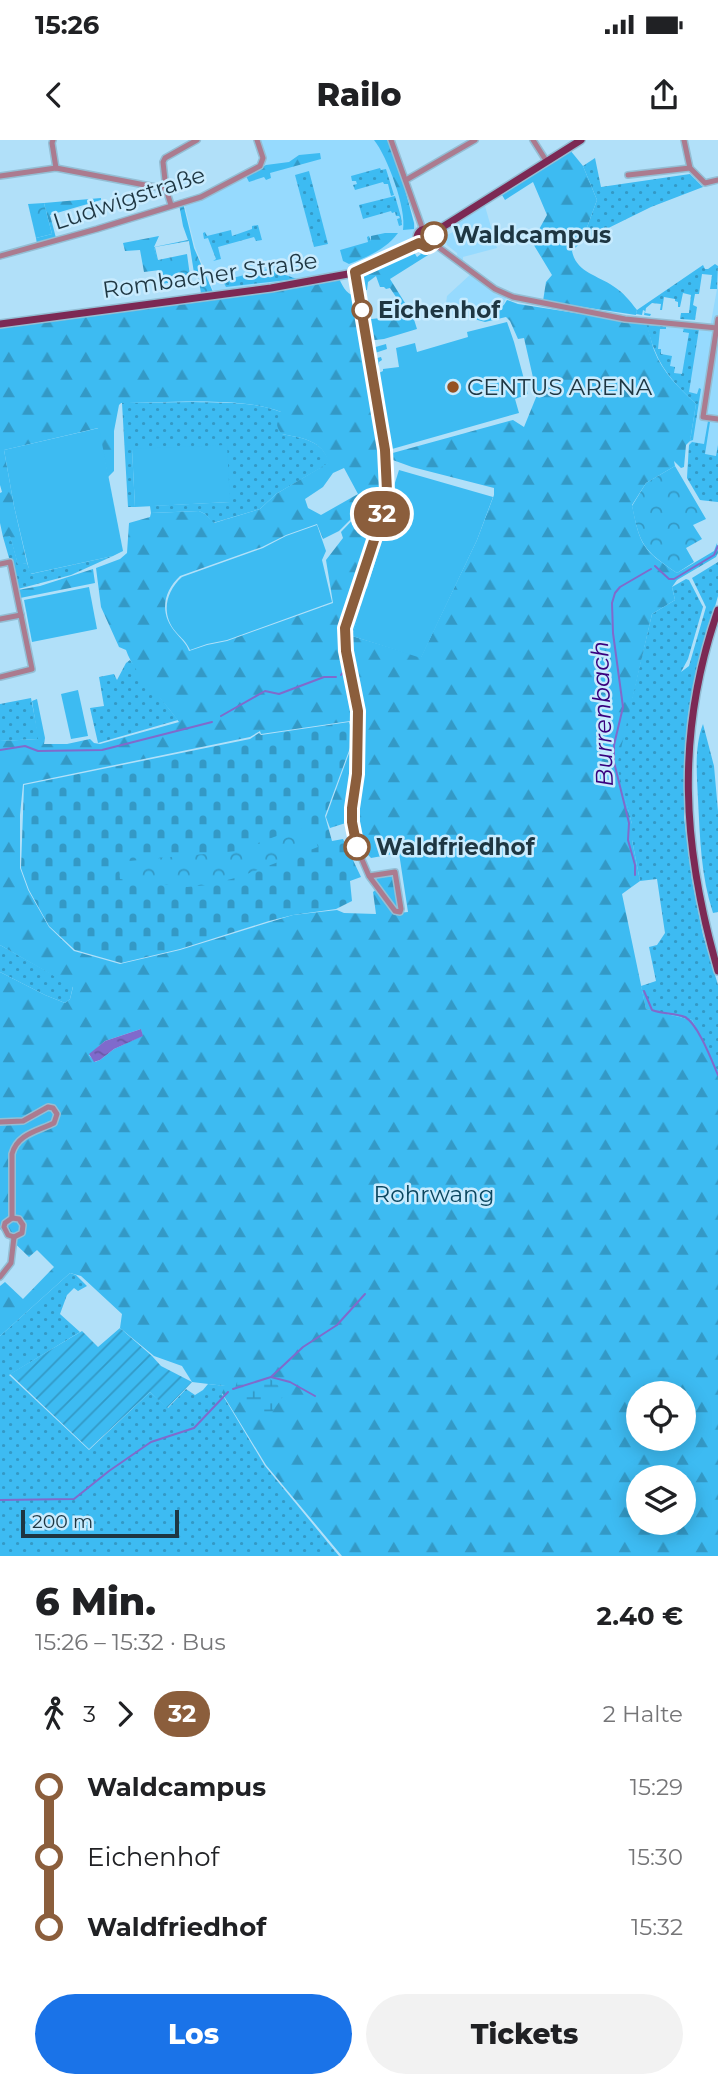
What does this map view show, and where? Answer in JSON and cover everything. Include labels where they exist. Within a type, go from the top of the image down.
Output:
[{"type":"main road","points":[[433,233],[581,140]]},
{"type":"main road","points":[[419,243],[418,235],[423,230],[428,230],[435,238],[433,243]]},
{"type":"main road","name":"Rombacher Straße","points":[[0,324],[271,288],[355,272],[419,243],[426,247],[433,243]]},
{"type":"main road","points":[[718,610],[696,693],[689,746],[688,789],[689,832],[695,872],[718,971]]},
{"type":"street","points":[[53,140],[56,168]]},
{"type":"street","points":[[171,205],[166,189],[164,158],[197,140]]},
{"type":"street","name":"Ludwigstraße","points":[[0,256],[201,197],[260,166],[263,162],[257,140]]},
{"type":"street","points":[[391,140],[423,230]]},
{"type":"street","points":[[406,180],[475,140]]},
{"type":"street","points":[[533,140],[547,162]]},
{"type":"street","points":[[684,140],[690,168],[705,183],[718,180]]},
{"type":"street","points":[[0,177],[56,168],[166,189]]},
{"type":"street","points":[[628,175],[690,168]]},
{"type":"street","points":[[433,243],[495,289],[513,297],[625,319],[716,328]]},
{"type":"street","points":[[355,272],[387,474],[381,519],[347,620],[345,638],[358,711],[357,774],[352,822],[357,847],[369,876],[395,911],[400,912],[395,872],[369,876]]},
{"type":"street","points":[[718,319],[703,417],[718,419]]},
{"type":"street","points":[[0,564],[10,562],[32,669],[0,677]]},
{"type":"street","points":[[0,619],[21,615]]},
{"type":"street","points":[[0,1122],[23,1121],[48,1107],[54,1110],[57,1116],[54,1123],[27,1135],[14,1147],[12,1218]]},
{"type":"street","points":[[12,1218],[19,1219],[23,1225],[22,1233],[15,1237],[8,1236],[4,1227],[12,1218]]},
{"type":"street","points":[[0,1277],[11,1263],[15,1237]]},
{"type":"shaded area","points":[[259,140],[388,140],[403,182],[417,232],[417,242],[353,272],[215,294],[195,247],[184,203],[241,178],[265,163]]},
{"type":"shaded area","points":[[485,206],[497,248],[463,257],[463,260],[495,288],[508,294],[503,305],[492,315],[474,319],[464,315],[449,315],[445,312],[447,296],[472,273],[458,261],[457,253],[447,245],[445,236],[453,232],[453,226]]},
{"type":"shaded area","points":[[718,283],[718,502],[700,500],[687,478],[694,417],[664,368],[646,324],[710,328]]},
{"type":"green space","points":[[374,140],[388,140],[403,182],[414,229],[403,230],[402,209],[395,183]]},
{"type":"green space","points":[[570,150],[583,166],[597,200],[582,241],[572,251],[574,258],[588,272],[623,294],[637,310],[636,315],[543,301],[546,282],[552,275],[532,242],[547,215],[533,182],[505,200],[502,195]]},
{"type":"green space","points":[[320,153],[321,159],[270,173],[271,178],[266,180],[264,177],[249,182],[246,176],[266,165],[289,162],[299,155]]},
{"type":"green space","points":[[595,158],[601,187],[690,174],[703,187],[651,207],[582,241],[597,200],[583,166]]},
{"type":"green space","points":[[380,168],[386,169],[394,195],[391,196],[388,184],[383,182],[355,190],[353,185],[357,184],[352,181],[351,176]]},
{"type":"green space","points":[[309,171],[328,244],[314,247],[295,175]]},
{"type":"green space","points":[[395,196],[402,225],[399,226],[399,216],[391,211],[363,219],[359,205]]},
{"type":"green space","points":[[101,198],[50,215],[56,238],[37,244],[36,238],[52,234],[44,203]]},
{"type":"green space","points":[[44,203],[52,234],[36,238],[28,204]]},
{"type":"green space","points":[[183,203],[194,248],[213,292],[201,294],[198,273],[194,273],[189,241],[155,247],[158,260],[187,254],[190,276],[184,277],[184,280],[162,284],[154,247],[188,240],[179,204]]},
{"type":"green space","points":[[258,225],[262,240],[256,241],[254,237],[218,247],[221,259],[213,261],[216,259],[208,238],[204,239],[203,233],[207,236],[231,230],[232,236]]},
{"type":"green space","points":[[398,233],[388,244],[370,255],[349,264],[343,261],[340,250],[368,242],[369,236],[371,241],[371,236]]},
{"type":"green space","points":[[159,236],[154,247],[160,270],[144,272],[140,250],[125,251],[123,243]]},
{"type":"green space","name":"Rohrwang","points":[[412,249],[417,257],[421,254],[419,251],[436,250],[390,279],[405,303],[406,314],[412,313],[417,329],[384,339],[366,341],[383,448],[386,491],[384,495],[362,508],[339,531],[323,539],[317,524],[180,576],[167,596],[165,611],[171,626],[189,651],[227,641],[333,603],[326,560],[343,538],[341,532],[363,509],[384,497],[345,625],[346,649],[348,622],[360,586],[368,589],[352,636],[421,657],[477,540],[494,495],[494,488],[412,467],[390,459],[389,454],[513,420],[524,427],[537,395],[524,338],[518,339],[506,317],[485,322],[474,319],[497,311],[507,300],[646,324],[662,366],[696,404],[690,441],[686,445],[684,467],[681,468],[674,461],[675,466],[646,483],[632,505],[637,529],[644,545],[656,558],[677,573],[714,551],[717,543],[718,553],[716,557],[677,580],[672,587],[675,600],[652,614],[617,766],[632,824],[632,840],[640,881],[622,894],[646,1009],[692,1020],[718,1073],[718,1556],[342,1556],[266,1465],[222,1393],[225,1386],[192,1382],[182,1366],[154,1356],[120,1328],[122,1314],[81,1276],[70,1273],[0,1336],[0,1286],[5,1282],[23,1299],[54,1267],[37,1250],[29,1257],[0,1229],[0,972],[65,1003],[70,999],[73,987],[0,945],[0,741],[38,739],[32,701],[37,699],[44,744],[67,744],[90,739],[100,744],[179,722],[143,678],[126,650],[119,647],[101,607],[96,568],[120,559],[127,553],[129,523],[150,517],[151,513],[199,511],[214,523],[260,509],[276,494],[328,463],[322,449],[311,441],[282,434],[277,423],[281,412],[265,407],[225,402],[121,403],[114,431],[114,471],[108,477],[98,428],[4,450],[27,563],[18,565],[10,536],[3,537],[0,523],[0,326],[339,278],[346,291],[359,297],[363,320],[389,317],[389,314],[397,312],[396,297],[390,288],[380,287],[376,276],[368,282],[367,290],[361,291],[358,275]],"holes":[[[344,468],[358,494],[321,515],[308,508],[305,499],[323,487],[333,473]],[[348,654],[359,711],[358,775],[353,808],[358,844],[371,858],[399,853],[408,912],[398,913],[400,908],[395,876],[376,878],[378,888],[373,892],[376,914],[344,913],[337,910],[293,915],[180,950],[120,964],[74,951],[49,927],[28,890],[20,868],[23,784],[250,737],[260,731],[261,734],[350,721],[355,737],[326,817],[330,828],[352,821],[351,808],[357,774],[358,711]],[[141,1029],[142,1036],[114,1049],[100,1060],[95,1062],[89,1055],[105,1041]]]},
{"type":"green space","points":[[715,264],[718,266],[717,289],[710,289],[712,275],[702,274],[699,294],[695,294],[693,305],[697,307],[695,320],[680,319],[681,313],[689,313],[691,295],[683,293],[680,307],[675,299],[664,297],[662,310],[661,304],[652,303],[645,313],[651,314],[650,316],[644,315],[643,310],[642,315],[636,314],[637,310],[703,265],[708,269]]},
{"type":"green space","points":[[222,269],[225,280],[268,269],[297,279],[226,287],[219,273]]},
{"type":"green space","name":"CENTUS ARENA","points":[[507,322],[528,394],[515,399],[519,413],[392,449],[372,348],[386,344],[387,349],[375,353],[377,358],[381,357],[382,360],[379,362],[379,373],[383,369],[399,367],[396,348],[415,343],[417,352],[468,337],[467,332]]},
{"type":"green space","points":[[646,325],[666,326],[666,329],[660,329],[658,349],[661,349],[661,354],[672,356],[670,366],[675,367],[674,373],[682,374],[689,333],[683,332],[684,327],[699,329],[689,392],[697,394],[699,388],[701,389],[693,440],[690,441],[696,404],[667,373]]},
{"type":"green space","points":[[122,403],[249,404],[281,412],[282,434],[311,441],[322,449],[329,463],[276,494],[260,509],[213,523],[199,511],[151,513],[150,506],[230,502],[132,449],[135,507],[128,507]]},
{"type":"green space","points":[[708,421],[705,454],[716,456],[718,445],[718,502],[700,500],[687,478],[689,445],[692,442],[704,444]]},
{"type":"green space","points":[[99,428],[123,551],[113,556],[30,574],[4,450]]},
{"type":"green space","points":[[227,445],[230,502],[135,507],[132,449]]},
{"type":"green space","points":[[675,466],[706,519],[693,525],[702,539],[686,548],[694,562],[677,573],[645,545],[632,506],[646,483]]},
{"type":"green space","points":[[399,470],[493,497],[477,540],[421,658],[352,636],[395,498],[393,489]]},
{"type":"green space","points":[[317,525],[326,551],[322,560],[332,602],[227,640],[190,650],[171,625],[167,611],[172,590],[182,577]]},
{"type":"green space","points":[[10,535],[18,564],[27,563],[31,574],[113,556],[71,575],[18,589],[3,537]]},
{"type":"green space","points":[[718,562],[718,596],[696,674],[688,715],[684,817],[692,880],[703,935],[718,985],[718,1073],[692,1020],[646,1009],[641,986],[656,981],[649,947],[657,945],[665,933],[657,879],[640,881],[632,840],[632,824],[616,766],[652,614],[675,600],[672,587],[689,580],[703,607],[688,659],[681,672],[689,666],[706,607],[692,578]]},
{"type":"green space","points":[[93,569],[95,583],[20,598],[18,590]]},
{"type":"green space","points":[[89,587],[97,629],[32,642],[24,600]]},
{"type":"green space","points":[[130,660],[178,720],[98,743],[90,708],[104,706],[99,677],[114,674],[117,680]]},
{"type":"green space","points":[[78,690],[88,736],[71,739],[61,694]]},
{"type":"green space","points":[[31,698],[39,739],[0,741],[0,704]]},
{"type":"green space","name":"Waldfriedhof","points":[[349,722],[354,737],[325,816],[332,841],[343,839],[361,877],[350,881],[352,901],[336,909],[269,921],[180,949],[121,963],[75,950],[49,926],[29,890],[21,868],[24,785],[250,739],[259,733],[261,735]]},
{"type":"green space","points":[[703,724],[714,766],[718,811],[718,912],[713,913],[699,828],[697,761]]},
{"type":"green space","points":[[304,828],[313,833],[318,847],[239,877],[187,887],[120,879],[118,862],[237,851]]},
{"type":"green space","points":[[0,945],[73,986],[70,999],[65,1003],[0,972]]},
{"type":"green space","points":[[70,1273],[87,1286],[78,1291],[74,1288],[67,1295],[60,1314],[80,1332],[9,1375],[89,1450],[150,1392],[168,1408],[186,1389],[195,1395],[208,1384],[226,1386],[222,1394],[265,1466],[339,1556],[0,1556],[0,1336]]},
{"type":"green space","points":[[120,1328],[161,1366],[192,1382],[167,1408],[150,1392],[89,1449],[10,1374],[82,1331],[98,1347]]},
{"type":"green space","points":[[264,1374],[286,1392],[272,1412],[257,1413],[248,1410],[235,1388],[237,1382]]},
{"type":"water","points":[[141,1029],[143,1036],[114,1049],[100,1060],[94,1062],[89,1054],[105,1041]]},
{"type":"waterway","name":"Burrenbach","points":[[655,566],[669,579],[674,579],[714,555],[718,546]]},
{"type":"waterway","name":"Burrenbach","points":[[635,875],[628,840],[629,823],[614,762],[614,745],[623,707],[613,633],[612,603],[620,587],[651,569]]},
{"type":"waterway","points":[[341,642],[346,668],[341,675]]},
{"type":"waterway","points":[[221,716],[265,691],[279,694],[324,677],[336,677]]},
{"type":"waterway","points":[[0,750],[25,746],[38,751],[102,750],[212,722]]},
{"type":"waterway","name":"Burrenbach","points":[[644,991],[652,1010],[685,1017],[690,1021],[704,1043],[718,1075]]},
{"type":"waterway","points":[[233,1389],[271,1377],[303,1347],[337,1325],[365,1294]]},
{"type":"waterway","points":[[271,1377],[290,1382],[315,1396]]},
{"type":"waterway","points":[[0,1500],[74,1499],[151,1442],[194,1428],[228,1392]]},
{"type":"bus line","name":"32","points":[[357,847],[352,808],[357,774],[358,711],[346,651],[345,628],[381,519],[387,474],[355,272],[419,243],[426,247],[431,245],[435,241],[434,235]]},
{"type":"place","name":"Waldcampus","points":[[434,235]]},
{"type":"place","name":"Eichenhof","points":[[362,310]]},
{"type":"place","name":"CENTUS ARENA","points":[[453,387]]},
{"type":"place","name":"Waldfriedhof","points":[[357,847]]}]
